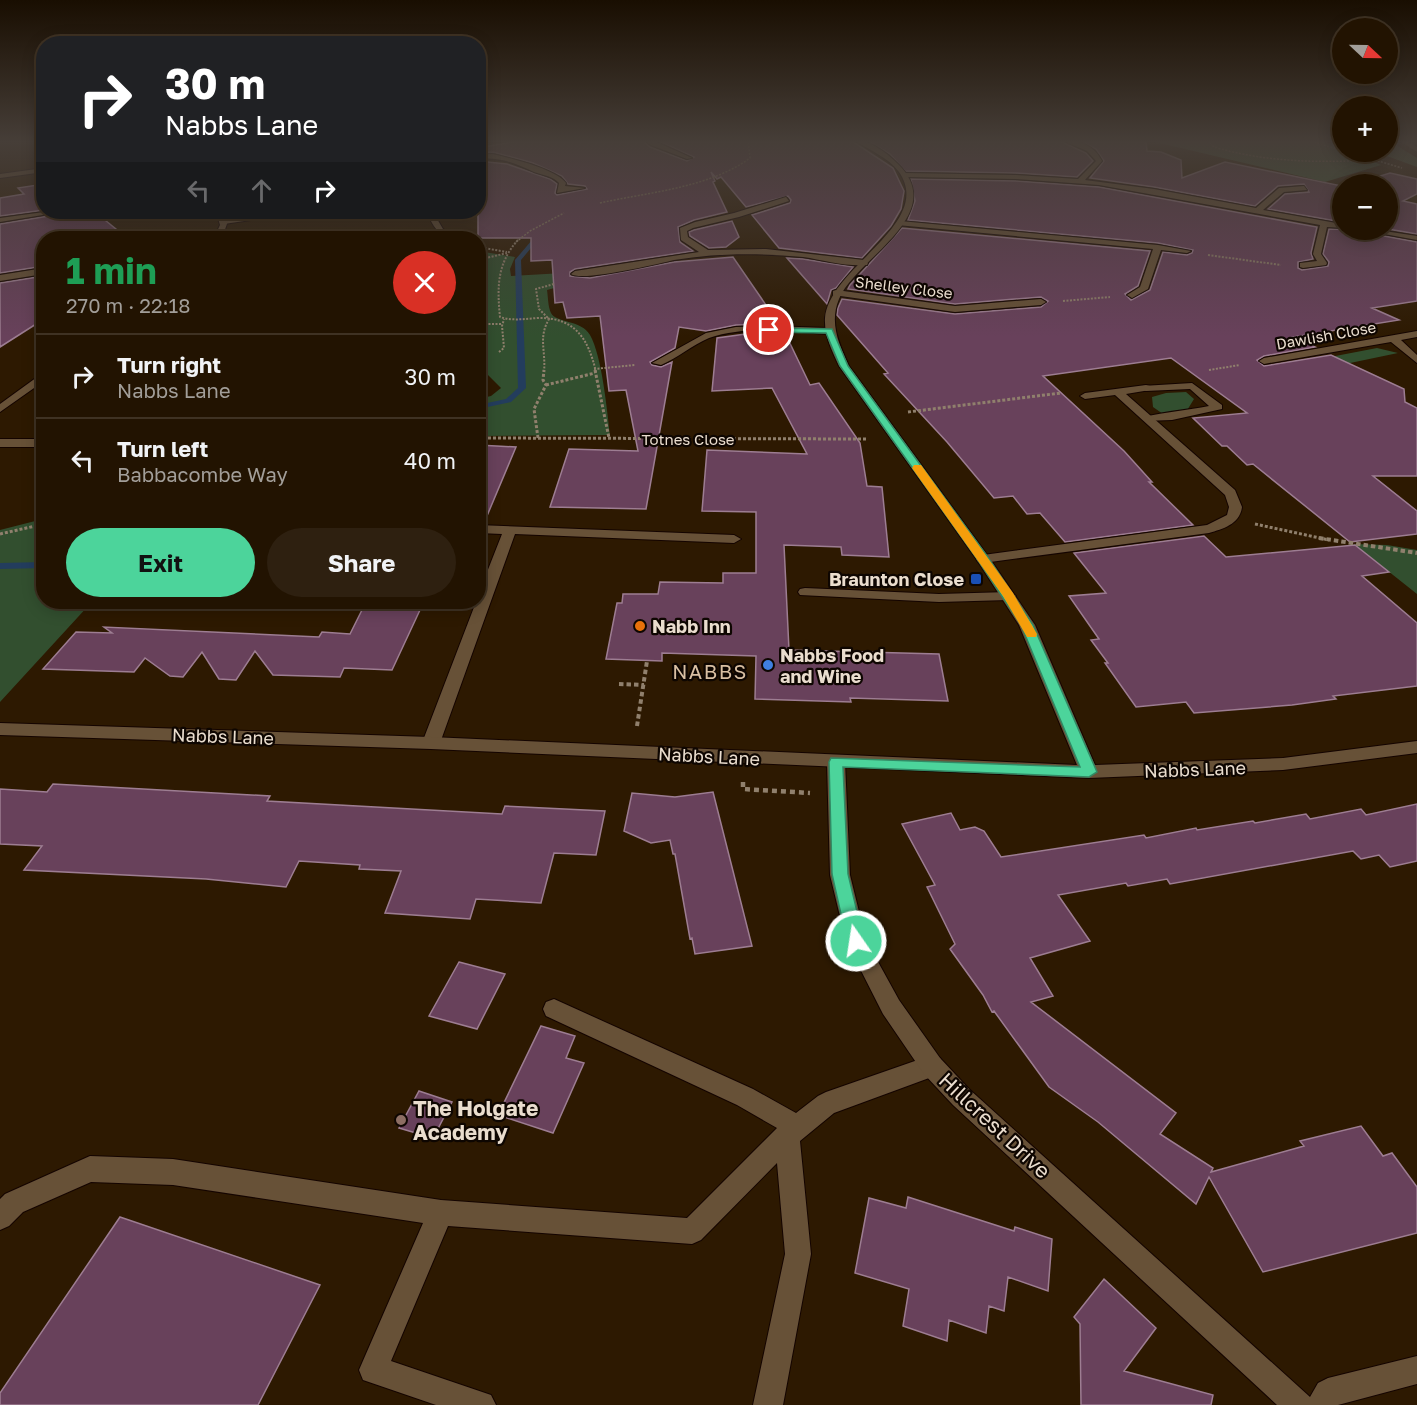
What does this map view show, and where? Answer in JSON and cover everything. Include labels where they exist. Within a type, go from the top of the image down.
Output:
[{"type":"street","points":[[706,253],[684,238],[683,230],[694,224],[743,213],[761,206]]},
{"type":"street","points":[[909,206],[900,223],[886,241],[836,293],[831,309],[829,330],[844,366],[983,559],[1027,625],[1089,772]]},
{"type":"street","points":[[1224,206],[1332,224]]},
{"type":"street","points":[[1256,212],[1264,206]]},
{"type":"street","points":[[0,220],[36,215]]},
{"type":"street","points":[[222,219],[223,231]]},
{"type":"street","points":[[224,222],[247,219]]},
{"type":"street","points":[[900,223],[1187,251]]},
{"type":"street","points":[[1303,265],[1323,263],[1317,254],[1321,228],[1324,223]]},
{"type":"street","points":[[1398,235],[1417,238]]},
{"type":"street","points":[[1132,295],[1144,289],[1158,247]]},
{"type":"street","points":[[575,275],[613,271],[706,253],[765,251],[864,263]]},
{"type":"street","points":[[0,278],[36,272]]},
{"type":"street","name":"Shelley Close","points":[[836,293],[955,309],[1041,302]]},
{"type":"street","points":[[657,363],[696,340],[731,330],[829,330]]},
{"type":"street","name":"Dawlish Close","points":[[1264,361],[1417,334]]},
{"type":"street","name":"Dawlish Close","points":[[1393,338],[1417,360]]},
{"type":"street","points":[[0,409],[36,381]]},
{"type":"street","points":[[1085,396],[1146,388],[1191,386],[1218,406],[1172,417],[1148,419]]},
{"type":"street","points":[[983,559],[1209,529],[1232,519],[1236,511],[1236,502],[1230,493],[1118,392]]},
{"type":"street","points":[[0,442],[36,443]]},
{"type":"street","points":[[486,529],[734,538]]},
{"type":"street","points":[[486,595],[510,530]]},
{"type":"street","points":[[805,592],[939,598],[1009,596]]},
{"type":"street","points":[[431,743],[481,609]]},
{"type":"street","name":"Nabbs Lane","points":[[0,729],[431,743],[1089,772],[1283,764],[1417,747]]},
{"type":"street","name":"Hillcrest Drive","points":[[836,762],[840,874],[856,941],[891,1007],[932,1066],[962,1097],[1299,1405]]},
{"type":"street","points":[[554,1009],[744,1096],[792,1132]]},
{"type":"street","points":[[0,1217],[14,1203],[90,1169],[173,1172],[441,1213],[692,1231],[792,1132],[826,1104],[932,1066]]},
{"type":"street","points":[[768,1405],[798,1254],[792,1132]]},
{"type":"street","points":[[441,1213],[373,1370],[482,1405]]},
{"type":"street","points":[[1322,1405],[1328,1393],[1417,1370]]},
{"type":"path","points":[[567,212],[534,228],[517,241],[501,261],[496,292],[500,317],[516,320],[549,319],[577,329],[583,336],[595,371],[609,438]]},
{"type":"path","points":[[486,248],[507,252]]},
{"type":"path","points":[[1187,251],[1270,265],[1303,265]]},
{"type":"path","points":[[486,258],[507,252]]},
{"type":"path","points":[[549,319],[539,309],[538,287],[575,275]]},
{"type":"path","points":[[1041,302],[1132,295]]},
{"type":"path","points":[[499,352],[504,348],[502,324],[504,319]]},
{"type":"path","points":[[546,385],[543,380],[545,358],[542,331],[549,319]]},
{"type":"path","points":[[486,324],[502,324]]},
{"type":"path","points":[[538,438],[534,410],[546,385],[595,371],[657,363]]},
{"type":"path","points":[[880,416],[1070,392],[1085,396]]},
{"type":"path","name":"Totnes Close","points":[[486,438],[897,439]]},
{"type":"path","points":[[1232,519],[1303,536],[1417,553]]},
{"type":"path","points":[[0,534],[36,526]]},
{"type":"path","points":[[647,661],[636,729],[648,730]]},
{"type":"path","points":[[619,684],[644,685]]},
{"type":"green space","points":[[486,252],[515,257],[510,269],[511,276],[563,273],[565,285],[547,290],[550,311],[558,319],[581,327],[590,335],[601,369],[610,435],[486,436],[486,397],[501,388],[486,373]]},
{"type":"green space","points":[[1377,348],[1398,353],[1331,367],[1325,358]]},
{"type":"green space","points":[[1186,392],[1194,399],[1186,412],[1163,414],[1153,407],[1152,397],[1166,393]]},
{"type":"green space","points":[[36,521],[36,609],[85,609],[0,702],[0,530]]},
{"type":"green space","points":[[1354,544],[1387,545],[1417,550],[1417,594]]},
{"type":"building","points":[[0,206],[36,206],[36,211],[0,216]]},
{"type":"building","points":[[486,206],[724,206],[727,212],[694,220],[678,227],[680,242],[693,251],[575,269],[570,272],[570,276],[590,278],[674,262],[733,257],[779,324],[736,325],[706,331],[679,327],[675,348],[650,362],[652,365],[661,367],[672,362],[646,509],[550,507],[569,449],[638,451],[626,390],[609,391],[600,316],[567,318],[563,302],[555,303],[552,260],[531,261],[531,238],[486,238],[486,231],[478,231],[478,219],[486,219]]},
{"type":"building","points":[[782,206],[902,206],[891,226],[862,258],[779,248],[752,215]]},
{"type":"building","points":[[913,206],[1200,206],[1317,227],[1311,253],[1313,259],[1298,262],[1298,268],[1302,270],[1328,266],[1329,262],[1323,254],[1329,229],[1332,229],[1332,240],[1398,239],[1417,242],[1417,301],[1372,308],[1399,320],[1293,337],[1315,347],[1264,356],[1257,360],[1264,366],[1331,355],[1404,389],[1405,402],[1417,408],[1417,476],[1373,476],[1417,511],[1417,534],[1350,542],[1253,464],[1247,465],[1227,446],[1222,446],[1193,418],[1247,413],[1171,358],[1043,376],[1124,451],[1152,482],[1149,482],[1193,525],[1065,542],[1040,513],[1027,514],[1013,496],[994,498],[947,442],[884,374],[888,373],[837,315],[842,299],[955,314],[1041,307],[1048,301],[1041,297],[955,304],[848,289],[902,228],[1150,251],[1138,286],[1125,294],[1131,300],[1150,290],[1163,252],[1187,255],[1193,250],[1158,243],[908,220]]},
{"type":"building","points":[[1272,206],[1332,206],[1332,220],[1268,209]]},
{"type":"building","points":[[1398,206],[1417,206],[1417,234],[1398,231]]},
{"type":"building","points":[[36,218],[104,219],[118,231],[36,231],[36,267],[0,273],[0,224]]},
{"type":"building","points":[[732,221],[739,237],[726,247],[709,248],[690,236],[689,232],[694,230]]},
{"type":"building","points":[[787,258],[853,267],[836,288],[831,290],[827,304]]},
{"type":"building","points":[[36,277],[36,324],[0,347],[0,283]]},
{"type":"building","points":[[753,333],[785,333],[810,385],[819,383],[860,443],[867,486],[882,487],[889,557],[842,555],[841,547],[784,545],[789,650],[939,654],[948,701],[850,698],[851,702],[755,699],[756,656],[662,653],[662,661],[606,659],[617,603],[622,603],[623,594],[658,594],[660,582],[723,583],[723,573],[756,573],[756,512],[702,511],[707,450],[807,454],[772,388],[712,391],[717,338]]},
{"type":"building","points":[[486,445],[516,447],[486,518]]},
{"type":"building","points":[[1204,536],[1226,557],[1355,545],[1389,572],[1362,576],[1417,623],[1417,686],[1333,696],[1336,699],[1292,705],[1194,713],[1186,702],[1136,707],[1091,640],[1099,639],[1069,596],[1106,593],[1074,553]]},
{"type":"building","points":[[362,609],[420,610],[392,670],[344,668],[340,677],[273,675],[255,651],[236,680],[219,679],[202,652],[183,677],[170,676],[145,658],[134,672],[43,669],[76,632],[112,633],[104,627],[319,637],[322,632],[350,634]]},
{"type":"building","points":[[53,784],[270,796],[267,801],[502,814],[505,806],[605,811],[596,855],[554,853],[541,903],[476,899],[470,919],[385,913],[401,871],[359,869],[360,865],[299,861],[286,887],[206,879],[24,870],[42,846],[0,844],[0,789],[47,792]]},
{"type":"building","points":[[713,792],[752,946],[695,954],[692,938],[690,939],[675,854],[673,854],[670,840],[651,843],[624,831],[632,793],[675,797]]},
{"type":"building","points":[[1417,804],[1417,861],[1390,867],[1379,855],[1361,859],[1353,851],[1170,884],[1167,879],[1128,886],[1126,883],[1058,895],[1090,941],[1030,958],[1053,996],[1031,1002],[1176,1113],[1160,1134],[1213,1168],[1211,1172],[1304,1146],[1300,1141],[1361,1126],[1383,1156],[1392,1153],[1417,1187],[1417,1233],[1263,1272],[1209,1177],[1196,1204],[1098,1122],[1049,1087],[994,1011],[992,1012],[983,995],[950,949],[955,944],[927,887],[935,885],[902,824],[951,813],[960,830],[975,827],[984,831],[1001,857],[1144,835],[1146,838],[1196,828],[1197,830],[1253,821],[1255,823],[1306,814],[1310,819],[1361,809],[1366,815]]},
{"type":"building","points":[[459,962],[505,974],[477,1029],[429,1016]]},
{"type":"building","points":[[541,1026],[575,1036],[566,1058],[584,1063],[553,1133],[498,1115]]},
{"type":"building","points":[[419,1091],[452,1102],[433,1138],[399,1128]]},
{"type":"building","points":[[908,1197],[1014,1231],[1015,1227],[1052,1239],[1048,1291],[1008,1277],[1004,1311],[989,1306],[986,1333],[949,1320],[947,1341],[903,1326],[909,1289],[855,1273],[869,1198],[906,1208]]},
{"type":"building","points":[[120,1217],[320,1285],[258,1405],[0,1405],[0,1393]]},
{"type":"building","points":[[1104,1279],[1156,1328],[1124,1371],[1213,1395],[1211,1405],[1081,1405],[1080,1324],[1074,1317]]},
{"type":"waterway","points":[[486,406],[508,400],[522,388],[518,260],[534,241],[543,236]]},
{"type":"waterway","points":[[0,566],[36,565]]},
{"type":"slow traffic","points":[[917,468],[1009,596],[1031,634]]},
{"type":"place","name":"Braunton Close","points":[[976,579]]},
{"type":"place","name":"Nabb Inn","points":[[640,626]]},
{"type":"place","name":"Nabbs Food and Wine","points":[[768,665]]},
{"type":"place","name":"The Holgate Academy","points":[[401,1120]]},
{"type":"district","name":"NABBS","points":[[710,671]]},
{"type":"route","points":[[769,330],[829,330],[844,366],[983,559],[1027,625],[1089,772],[836,762],[840,874],[856,941]]}]
